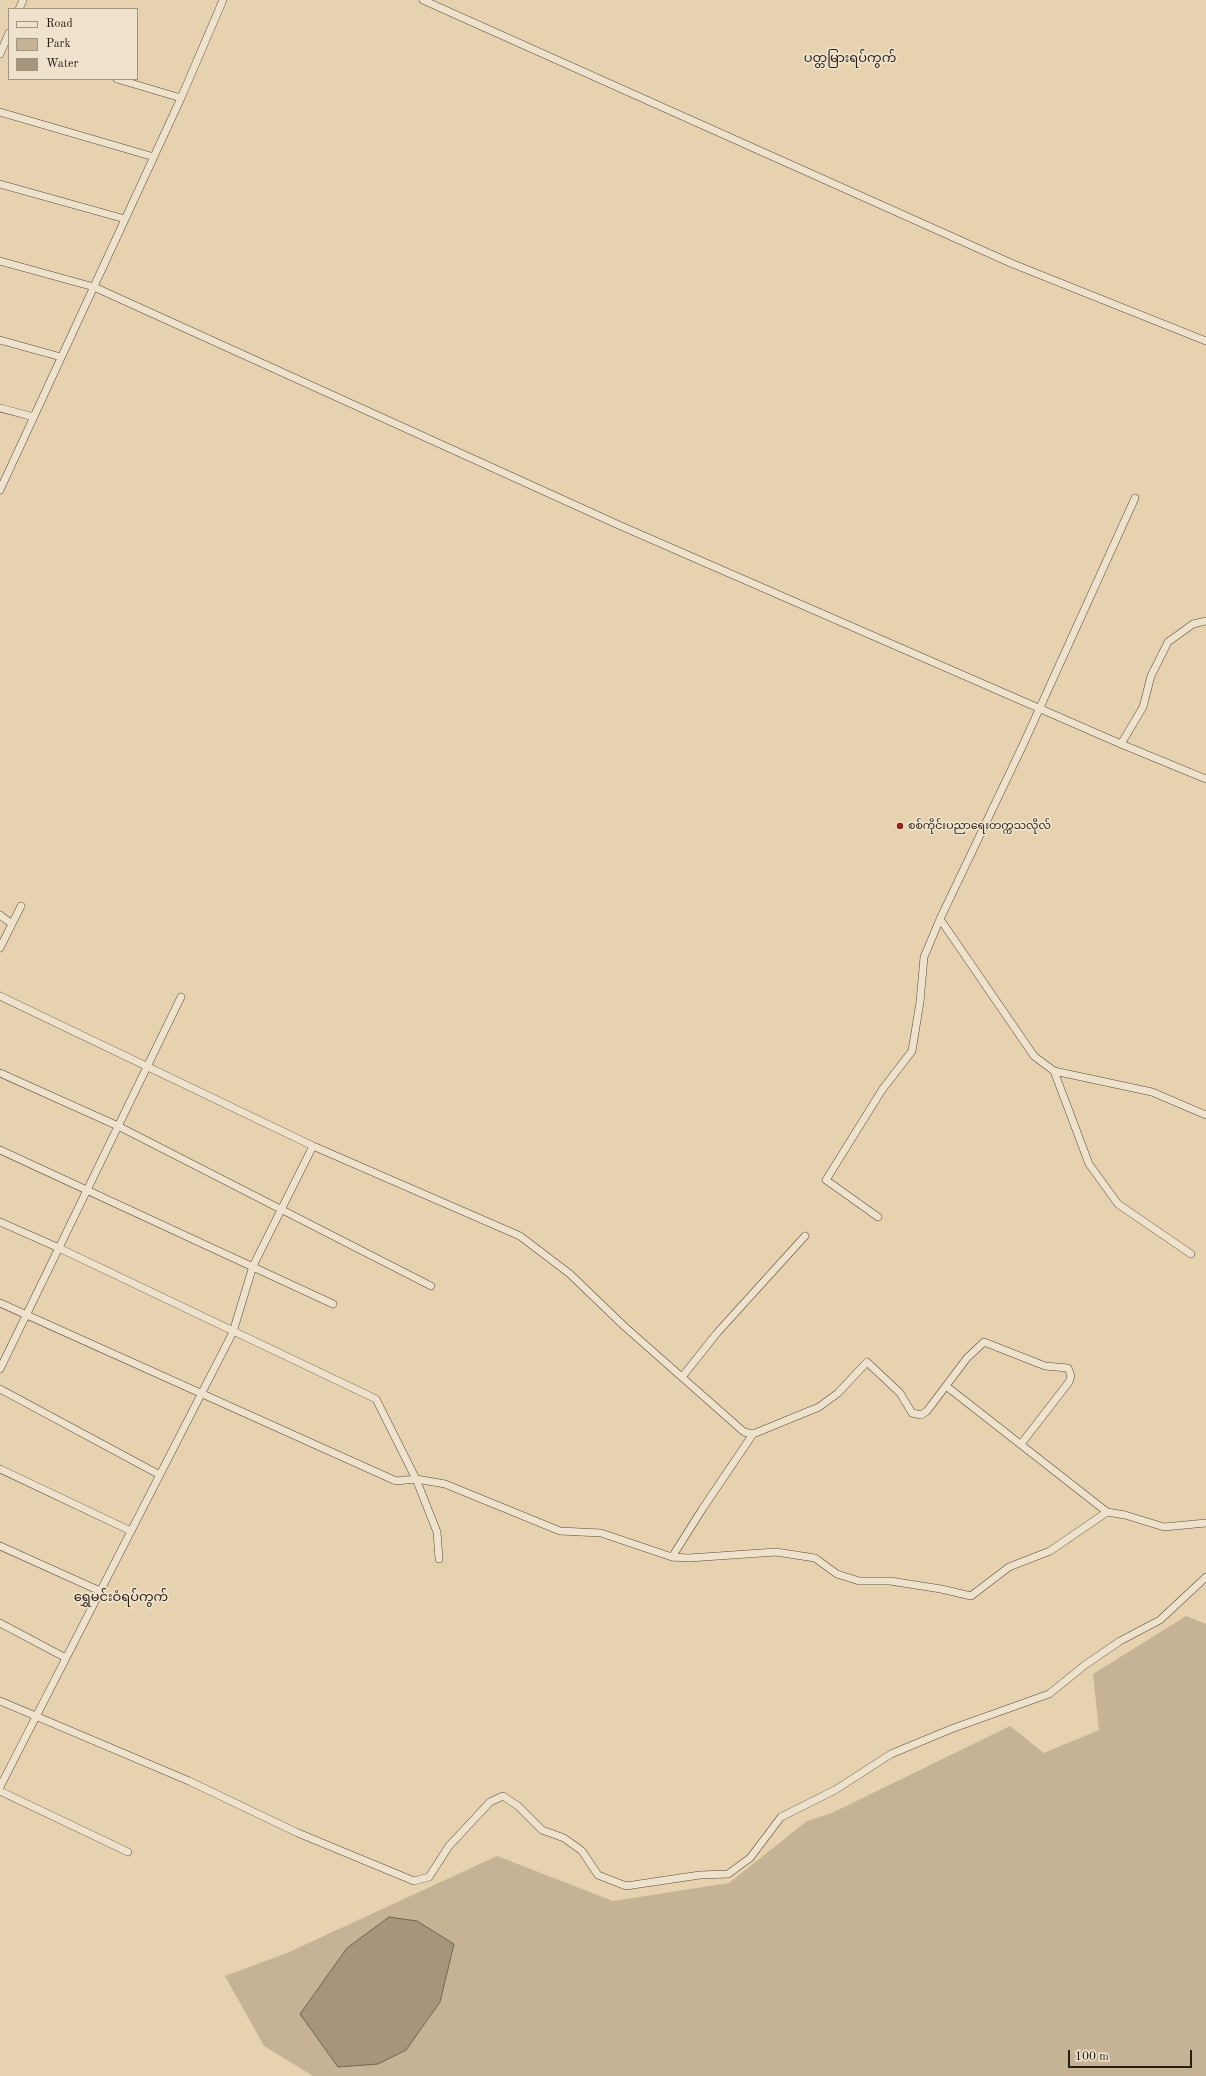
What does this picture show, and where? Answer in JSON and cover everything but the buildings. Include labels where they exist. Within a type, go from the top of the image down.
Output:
[{"type":"street","points":[[0,490],[181,98],[224,0]]},
{"type":"street","points":[[423,0],[1013,264],[1206,341]]},
{"type":"street","points":[[0,54],[8,36]]},
{"type":"street","points":[[120,80],[181,98]]},
{"type":"street","points":[[0,112],[154,157]]},
{"type":"street","points":[[0,184],[125,219]]},
{"type":"street","points":[[0,261],[94,288],[614,522],[1120,744],[1206,779]]},
{"type":"street","points":[[0,340],[61,357]]},
{"type":"street","points":[[0,408],[34,417]]},
{"type":"street","points":[[878,1217],[826,1180],[882,1090],[912,1050],[920,1002],[924,957],[940,919],[1040,708],[1135,498]]},
{"type":"street","points":[[1120,744],[1143,707],[1151,676],[1168,642],[1193,624],[1206,621]]},
{"type":"street","points":[[0,948],[21,906]]},
{"type":"street","points":[[0,915],[12,924]]},
{"type":"street","points":[[940,919],[1034,1056],[1054,1071],[1152,1092],[1206,1115]]},
{"type":"street","points":[[0,996],[313,1146],[520,1236],[570,1274],[624,1326],[744,1432],[753,1434]]},
{"type":"street","points":[[0,1369],[181,997]]},
{"type":"street","points":[[1054,1071],[1089,1164],[1118,1204],[1191,1254]]},
{"type":"street","points":[[0,1073],[118,1126],[431,1286]]},
{"type":"street","points":[[0,1787],[233,1332],[252,1266],[282,1210],[313,1146]]},
{"type":"street","points":[[0,1150],[333,1304]]},
{"type":"street","points":[[0,1222],[59,1248],[376,1399],[416,1479],[437,1532],[438,1559]]},
{"type":"street","points":[[682,1377],[717,1333],[805,1236]]},
{"type":"street","points":[[0,1303],[396,1481],[416,1479],[445,1484],[560,1532],[601,1533],[672,1557],[689,1558],[776,1552],[815,1558],[837,1574],[859,1581],[890,1581],[941,1589],[971,1596],[1009,1568],[1050,1551],[1107,1512]]},
{"type":"street","points":[[672,1557],[753,1434],[819,1407],[838,1393],[867,1362],[900,1393],[912,1413],[921,1415],[927,1411],[967,1358],[984,1342],[1045,1366],[1068,1368],[1071,1376],[1069,1382],[1021,1444]]},
{"type":"street","points":[[946,1386],[1107,1512],[1125,1515],[1164,1528],[1206,1523]]},
{"type":"street","points":[[0,1389],[160,1475]]},
{"type":"street","points":[[0,1469],[131,1531]]},
{"type":"street","points":[[0,1546],[100,1591]]},
{"type":"street","points":[[0,1701],[189,1780],[298,1833],[414,1881],[429,1877],[449,1846],[490,1802],[503,1796],[518,1806],[542,1830],[564,1838],[582,1850],[598,1875],[626,1886],[700,1875],[728,1874],[750,1858],[781,1817],[835,1790],[891,1754],[951,1729],[1049,1694],[1086,1665],[1120,1642],[1160,1620],[1206,1578]]},
{"type":"street","points":[[0,1623],[66,1658]]},
{"type":"street","points":[[0,1791],[128,1852]]},
{"type":"green space","points":[[1186,1616],[1206,1624],[1206,2076],[313,2076],[264,2046],[225,1976],[287,1953],[497,1856],[613,1901],[729,1883],[807,1821],[832,1813],[1010,1726],[1044,1753],[1099,1730],[1093,1674]]},
{"type":"water","points":[[389,1917],[417,1921],[454,1944],[440,2002],[406,2050],[378,2064],[338,2067],[300,2014],[347,1948]]},
{"type":"place","name":"စစ်ကိုင်းပညာရေးတက္ကသလိုလ်","points":[[900,826]]},
{"type":"district","name":"ပတ္တမြားရပ်ကွက်","points":[[850,59]]},
{"type":"district","name":"ရွှေမင်းဝံရပ်ကွက်","points":[[121,1598]]}]
